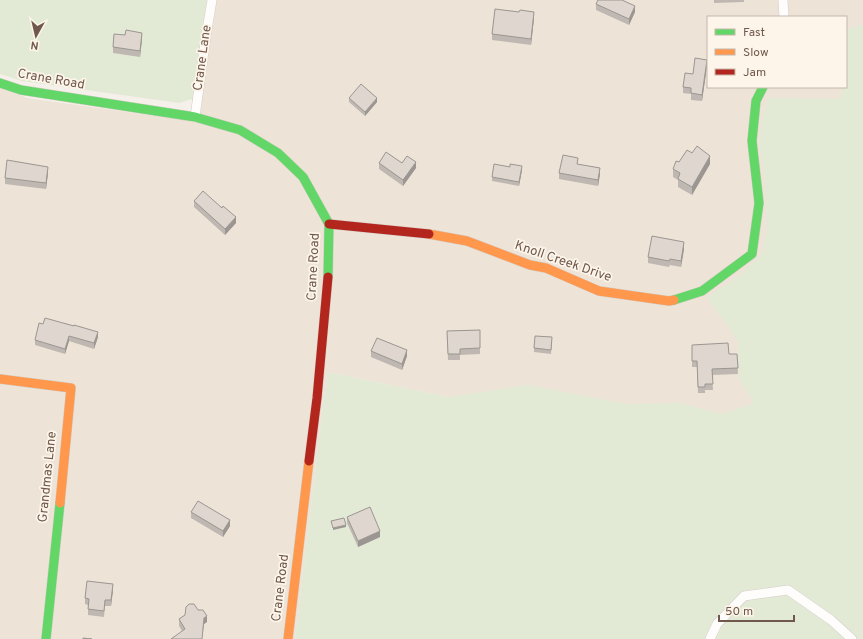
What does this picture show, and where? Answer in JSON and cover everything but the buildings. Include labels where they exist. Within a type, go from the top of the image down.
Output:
[{"type":"street","name":"Crane Lane","points":[[195,116],[212,0]]},
{"type":"street","points":[[783,0],[784,16]]},
{"type":"street","name":"Crane Road","points":[[0,83],[20,90],[195,116],[240,130],[278,153],[303,177],[329,224],[328,277],[317,392],[288,639]]},
{"type":"street","name":"Knoll Creek Drive","points":[[329,224],[437,235],[467,241],[530,265],[546,268],[599,291],[669,301],[702,291],[752,254],[759,202],[752,141],[756,101],[762,88]]},
{"type":"street","name":"Grandmas Lane","points":[[0,379],[71,388],[46,639]]},
{"type":"street","points":[[710,639],[717,624],[744,596],[788,590],[831,620],[852,639]]},
{"type":"shaded area","points":[[209,0],[863,0],[863,202],[781,455],[448,397],[327,372],[295,639],[0,639],[0,87],[27,98],[192,121],[192,99]]},
{"type":"green space","points":[[0,0],[209,0],[192,99],[179,103],[22,81],[0,74]]},
{"type":"green space","points":[[863,24],[863,639],[295,639],[327,372],[448,397],[529,385],[627,404],[681,403],[721,414],[754,403],[739,379],[738,341],[707,297],[739,276],[762,254],[767,229],[765,179],[759,143],[768,98],[841,99],[841,88],[847,88],[847,30]]},
{"type":"traffic: fast","points":[[0,83],[21,90],[195,117],[240,130],[278,153],[303,177],[329,224],[328,277]]},
{"type":"traffic: fast","points":[[674,300],[702,291],[752,254],[759,203],[752,141],[756,101],[762,88]]},
{"type":"traffic: fast","points":[[46,639],[60,503]]},
{"type":"traffic: slow","points":[[429,234],[467,241],[530,265],[546,268],[599,291],[669,301],[674,300]]},
{"type":"traffic: slow","points":[[0,379],[71,388],[60,503]]},
{"type":"traffic: slow","points":[[288,639],[309,461]]},
{"type":"traffic: jam","points":[[329,224],[429,234]]},
{"type":"traffic: jam","points":[[309,461],[317,398],[328,277]]}]
